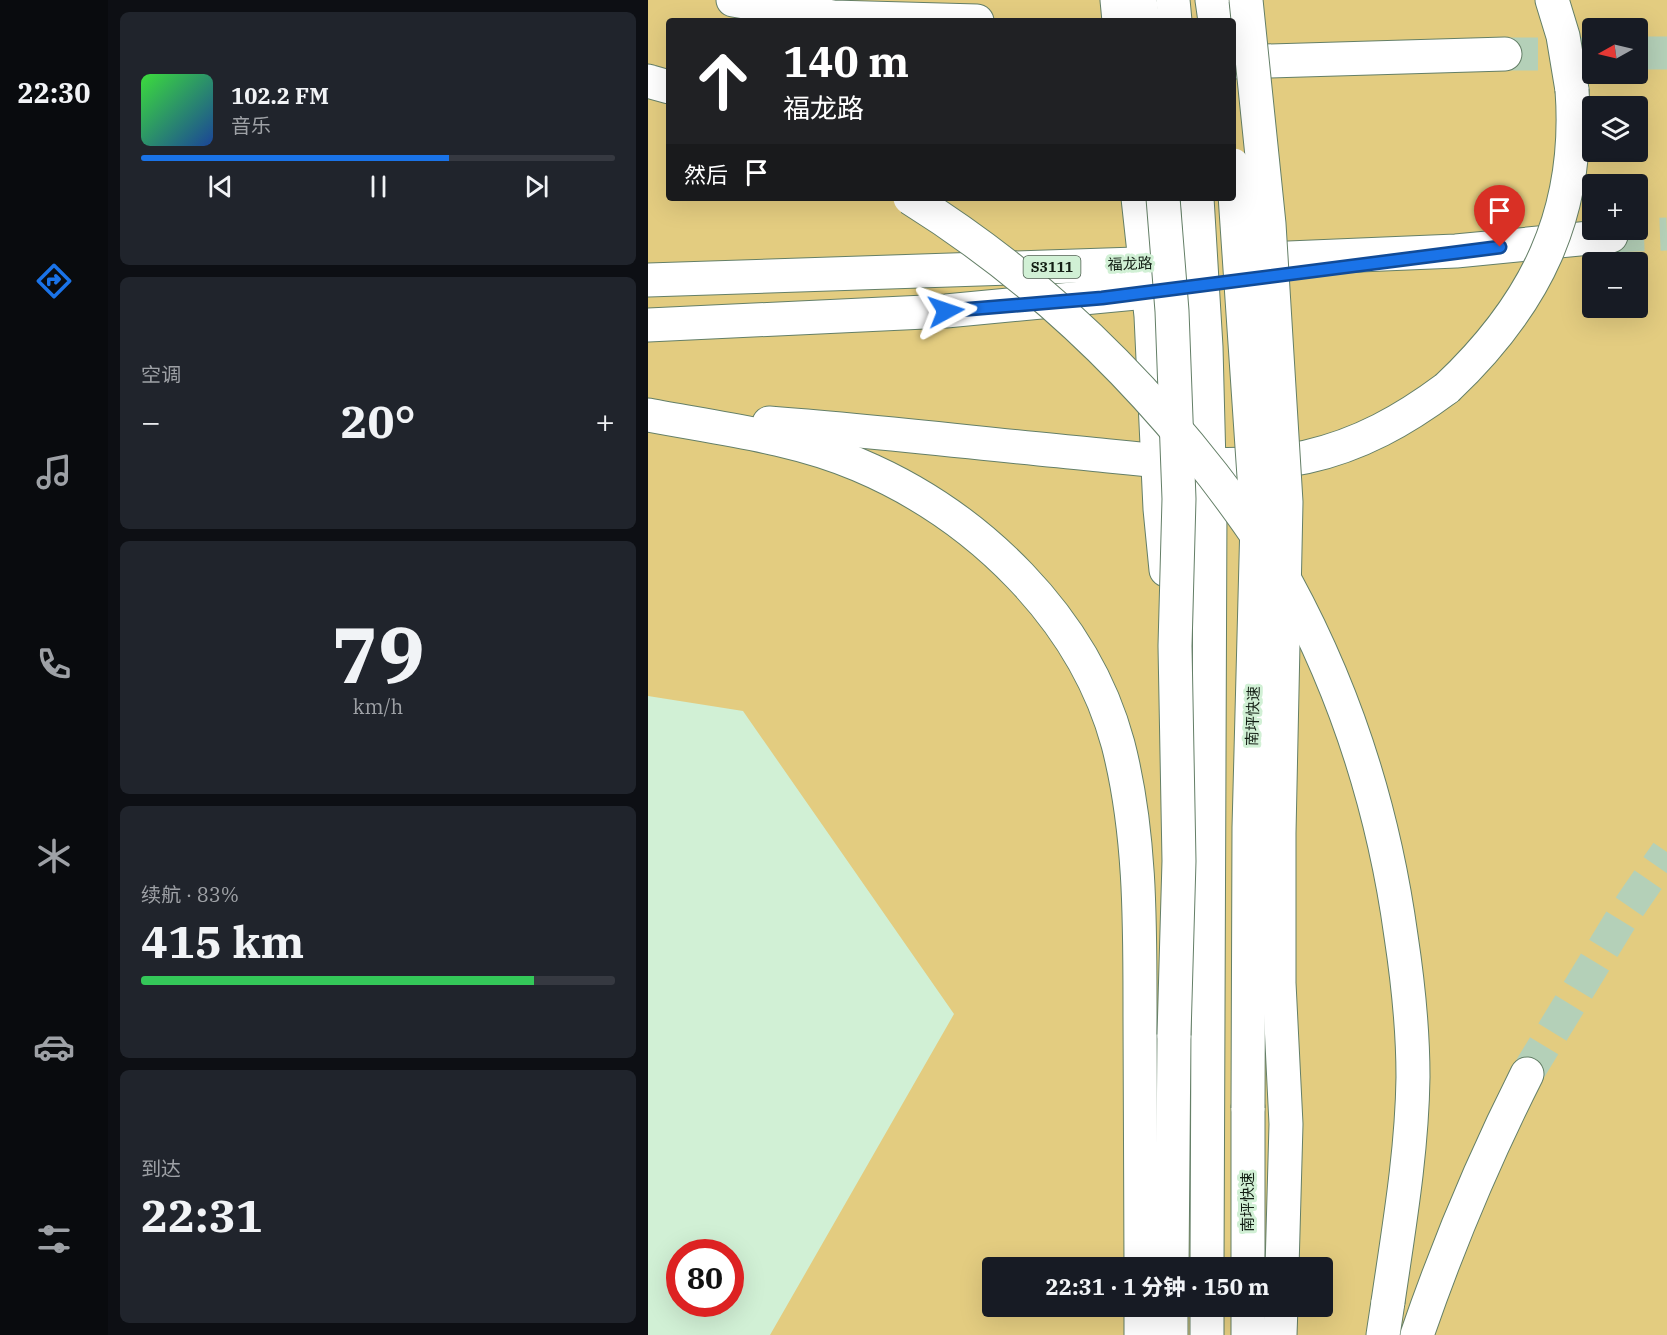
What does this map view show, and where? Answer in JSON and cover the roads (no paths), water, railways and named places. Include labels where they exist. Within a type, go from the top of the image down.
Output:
[{"type":"highway","points":[[733,0],[833,17],[869,18]]},
{"type":"highway","points":[[1117,0],[1119,18]]},
{"type":"highway","points":[[1140,0],[1143,18]]},
{"type":"highway","points":[[1173,0],[1175,18]]},
{"type":"highway","points":[[1212,0],[1215,18]]},
{"type":"highway","points":[[1246,0],[1269,224],[1286,502],[1279,833],[1279,983],[1286,1124],[1282,1257]]},
{"type":"highway","points":[[648,414],[884,432],[1089,454],[1214,463],[1284,460],[1342,447],[1381,432],[1447,388],[1503,329],[1523,301],[1541,268],[1566,196],[1574,126],[1572,90],[1563,36],[1552,0]]},
{"type":"highway","points":[[1236,38],[1400,57]]},
{"type":"highway","points":[[1236,62],[1505,54]]},
{"type":"highway","points":[[648,81],[666,80]]},
{"type":"highway","points":[[648,81],[666,86]]},
{"type":"highway","points":[[914,201],[987,251],[1080,328],[1180,432],[1241,512],[1284,579],[1319,647],[1354,735],[1382,826],[1396,899],[1409,988],[1413,1077],[1406,1178],[1383,1335]]},
{"type":"highway","points":[[1138,201],[1151,316],[1160,508],[1175,646]]},
{"type":"highway","points":[[1163,201],[1172,311],[1179,499],[1175,646],[1179,861],[1172,1257]]},
{"type":"highway","points":[[1197,201],[1206,346],[1210,504],[1207,1257]]},
{"type":"highway","name":"南坪快速","points":[[1235,201],[1257,521],[1249,828],[1248,1257]]},
{"type":"highway","name":"福龙路","points":[[648,280],[897,273],[1456,251],[1582,239]]},
{"type":"highway","points":[[648,325],[848,317],[1102,298],[1229,284],[1456,251]]},
{"type":"highway","points":[[648,414],[809,449],[859,465],[927,501],[975,534],[1016,570],[1059,623],[1093,680],[1117,742],[1131,811],[1138,888],[1141,1257]]},
{"type":"highway","points":[[1417,1335],[1454,1233],[1488,1152],[1527,1074]]},
{"type":"highway","points":[[1141,1317],[1141,1335]]},
{"type":"highway","points":[[1171,1317],[1171,1335]]},
{"type":"highway","points":[[1207,1317],[1207,1335]]},
{"type":"highway","points":[[1248,1317],[1248,1335]]},
{"type":"highway","points":[[1280,1335],[1281,1317]]},
{"type":"tunnel","points":[[1648,53],[1667,53]]},
{"type":"tunnel","points":[[1505,54],[1582,54]]},
{"type":"tunnel","points":[[1648,235],[1667,234]]},
{"type":"tunnel","points":[[1527,1074],[1623,916],[1667,852]]}]
